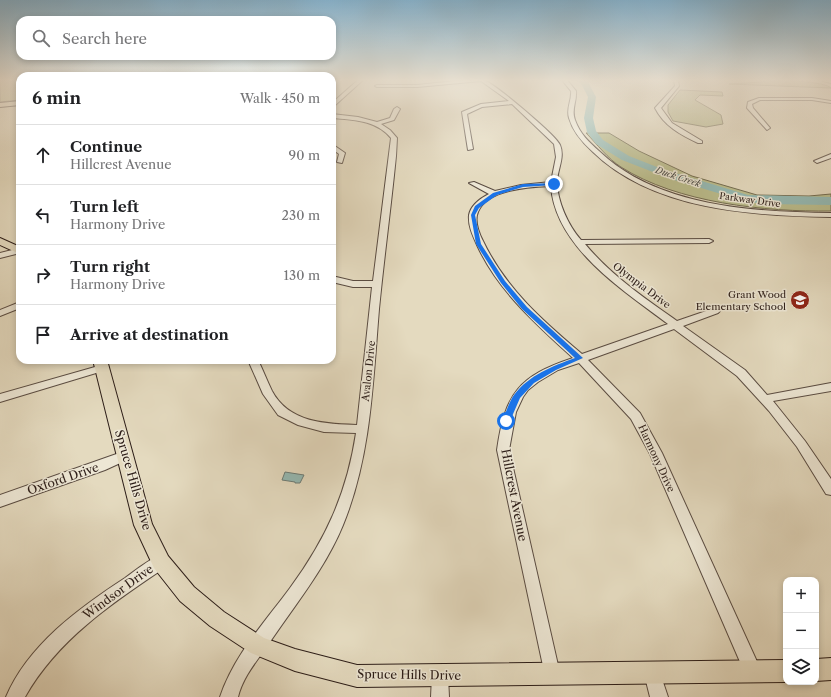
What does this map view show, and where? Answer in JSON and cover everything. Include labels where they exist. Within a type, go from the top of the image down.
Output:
[{"type":"main road","points":[[0,241],[16,248]]},
{"type":"main road","name":"Spruce Hills Drive","points":[[101,364],[143,525],[161,562],[187,594],[216,619],[258,646],[295,660],[357,676],[783,671]]},
{"type":"main road","points":[[819,670],[831,669]]},
{"type":"street","points":[[378,124],[392,119],[395,113]]},
{"type":"street","points":[[465,113],[464,113],[470,149]]},
{"type":"street","name":"Olympia Drive","points":[[524,113],[557,144],[559,157],[554,184],[564,219],[571,233],[578,242],[598,265],[617,282],[677,324],[741,373],[802,444],[831,490]]},
{"type":"street","name":"Parkway Drive","points":[[570,113],[580,135],[602,158],[626,175],[670,193],[719,206],[769,213],[831,215]]},
{"type":"street","points":[[660,113],[665,119],[700,142]]},
{"type":"street","points":[[754,113],[767,128]]},
{"type":"street","name":"Avalon Drive","points":[[229,697],[238,674],[306,578],[335,527],[348,496],[357,465],[394,138],[389,131],[378,124],[359,119],[336,116]]},
{"type":"street","points":[[336,149],[342,153],[340,162]]},
{"type":"street","points":[[817,161],[831,156]]},
{"type":"street","points":[[472,183],[495,194]]},
{"type":"street","name":"Harmony Drive","points":[[554,184],[523,186],[495,194],[477,207],[473,215],[479,244],[503,282],[525,308],[580,358],[639,420],[656,453],[753,672]]},
{"type":"street","points":[[578,242],[709,241]]},
{"type":"street","points":[[0,256],[16,251]]},
{"type":"street","points":[[336,280],[353,284],[377,284]]},
{"type":"street","points":[[0,313],[16,307]]},
{"type":"street","name":"Hillcrest Avenue","points":[[552,674],[503,450],[506,421],[517,397],[531,382],[554,368],[715,311]]},
{"type":"street","points":[[0,398],[101,364]]},
{"type":"street","points":[[255,364],[268,394],[282,412],[302,422],[324,428],[362,429]]},
{"type":"street","points":[[764,398],[831,387]]},
{"type":"street","name":"Oxford Drive","points":[[0,501],[101,466],[125,456]]},
{"type":"street","name":"Windsor Drive","points":[[15,697],[19,689],[45,654],[88,612],[161,562]]},
{"type":"street","points":[[652,673],[659,697]]},
{"type":"street","points":[[440,676],[440,697]]},
{"type":"green space","points":[[668,113],[717,113],[721,115],[723,124],[706,127],[673,121]]},
{"type":"green space","points":[[586,133],[609,133],[639,151],[692,176],[757,195],[809,196],[831,194],[831,211],[779,210],[751,207],[695,197],[668,189],[643,179],[616,164]]},
{"type":"water","points":[[285,472],[304,475],[300,483],[295,483],[282,480]]},
{"type":"waterway","name":"Duck Creek","points":[[589,113],[590,127],[600,142],[611,150],[642,165],[748,198],[764,200],[831,201]]},
{"type":"place","name":"Grant Wood Elementary School","points":[[800,300]]},
{"type":"route","points":[[506,421],[517,397],[531,382],[554,368],[580,358],[525,308],[503,282],[479,244],[474,226],[473,215],[477,207],[482,202],[495,194],[511,188],[532,184],[554,184]]}]
